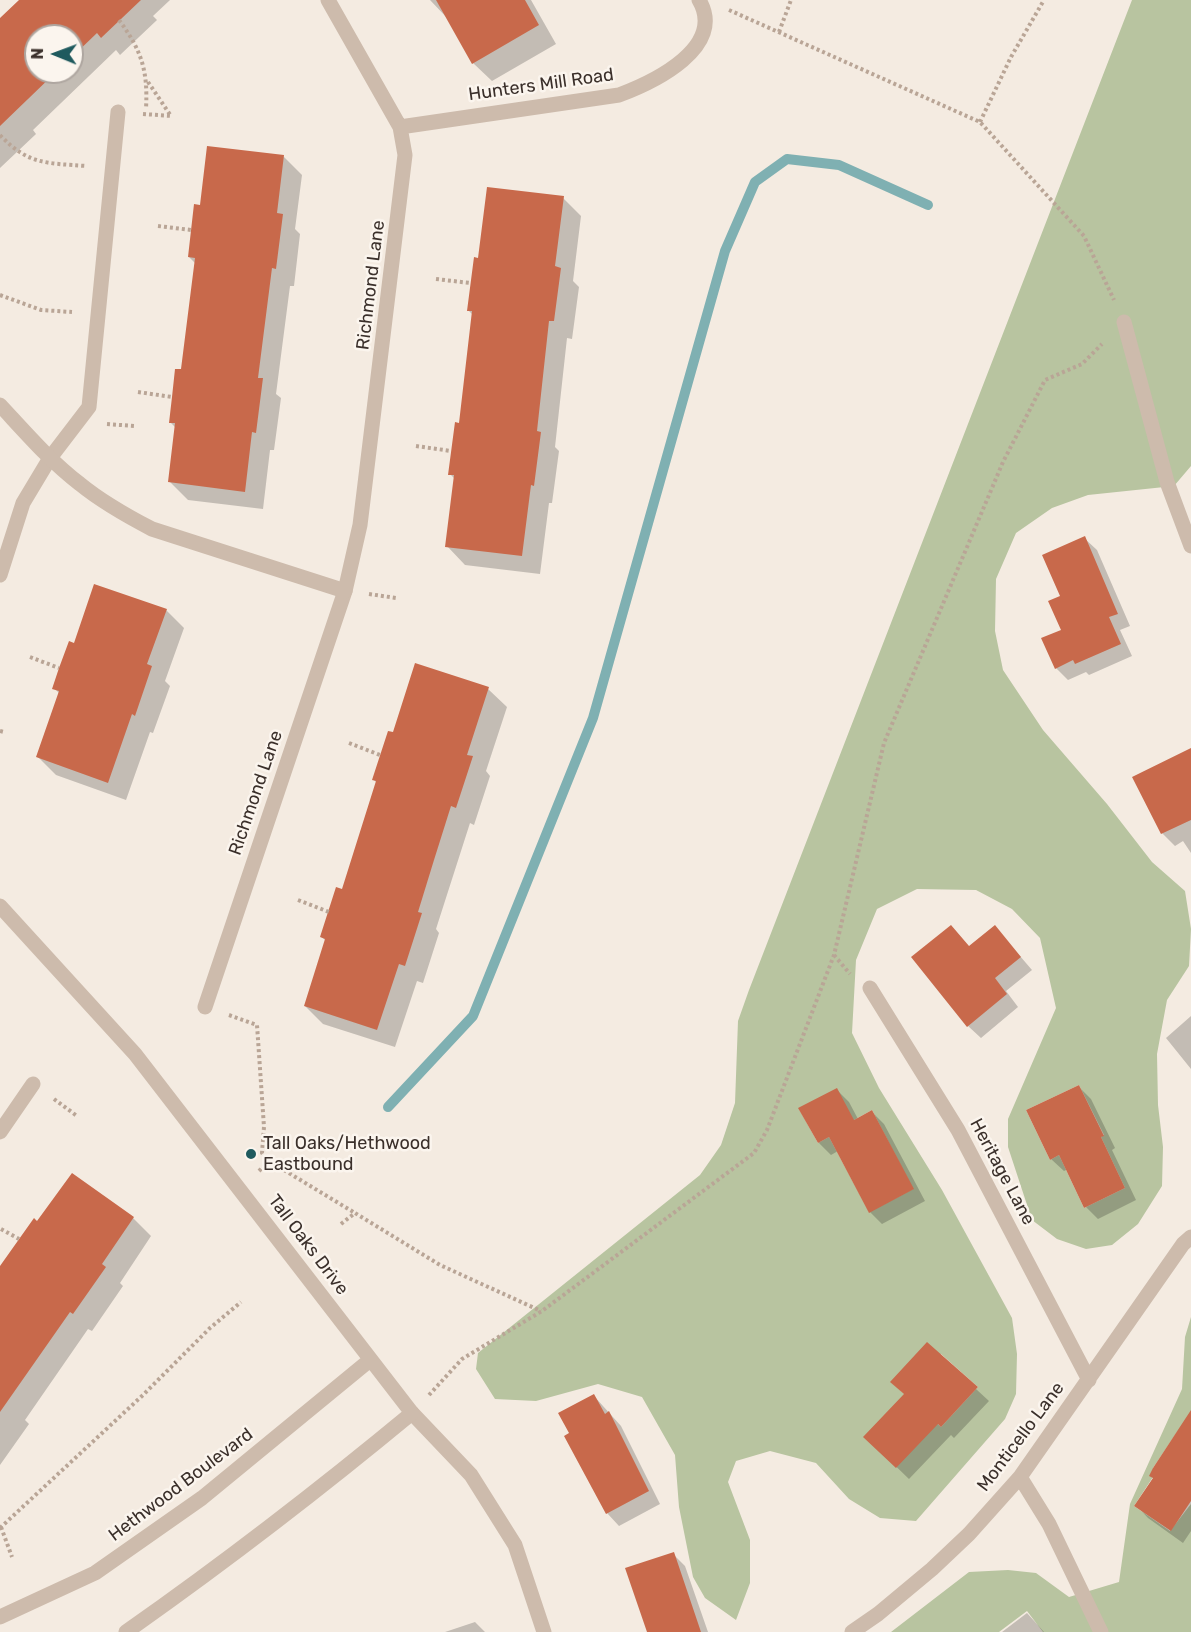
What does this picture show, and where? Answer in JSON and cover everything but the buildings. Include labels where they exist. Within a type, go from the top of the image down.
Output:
[{"type":"street","name":"Richmond Lane","points":[[205,1007],[345,591],[360,525],[404,178],[405,155],[400,126],[328,0]]},
{"type":"street","name":"Hunters Mill Road","points":[[400,126],[619,95],[642,86],[688,55],[698,45],[705,30],[705,10],[699,0]]},
{"type":"street","points":[[0,575],[23,503],[50,458],[89,407],[118,112]]},
{"type":"street","points":[[1124,322],[1167,482],[1191,546]]},
{"type":"street","points":[[0,405],[50,458],[89,491],[152,529],[345,591]]},
{"type":"street","name":"Tall Oaks Drive","points":[[0,906],[135,1054],[234,1179],[412,1413],[471,1475],[515,1545],[544,1632]]},
{"type":"street","name":"Heritage Lane","points":[[870,988],[958,1130],[1089,1380]]},
{"type":"street","points":[[0,1132],[33,1084]]},
{"type":"street","name":"Monticello Lane","points":[[852,1632],[878,1614],[932,1569],[969,1534],[1020,1477],[1191,1237]]},
{"type":"street","name":"Hethwood Boulevard","points":[[0,1617],[86,1578],[105,1566],[202,1498],[370,1360]]},
{"type":"street","points":[[126,1632],[198,1582],[412,1413]]},
{"type":"street","points":[[1020,1477],[1049,1524],[1101,1632]]},
{"type":"path","points":[[779,32],[790,0]]},
{"type":"path","points":[[980,122],[1011,57],[1044,0]]},
{"type":"path","points":[[412,1413],[462,1359],[542,1311],[754,1154],[767,1130],[834,955],[884,743],[1003,462],[1045,380],[1082,364],[1124,322],[1084,236],[980,122],[727,9]]},
{"type":"path","points":[[120,20],[141,56],[147,81],[146,109]]},
{"type":"path","points":[[147,81],[172,116]]},
{"type":"path","points":[[0,135],[13,148],[35,161],[57,164]]},
{"type":"path","points":[[158,226],[191,230]]},
{"type":"path","points":[[436,279],[470,283]]},
{"type":"path","points":[[0,295],[41,310]]},
{"type":"path","points":[[138,392],[172,397]]},
{"type":"path","points":[[416,446],[451,451]]},
{"type":"path","points":[[360,593],[396,598]]},
{"type":"path","points":[[30,657],[59,668]]},
{"type":"path","points":[[349,743],[380,755]]},
{"type":"path","points":[[298,900],[329,912]]},
{"type":"path","points":[[257,1025],[264,1126],[262,1153],[269,1161],[440,1265],[542,1311]]},
{"type":"path","points":[[263,1167],[269,1161]]},
{"type":"path","points":[[341,1224],[355,1213]]},
{"type":"path","points":[[1,1229],[19,1239]]},
{"type":"path","points":[[12,1557],[0,1528],[143,1395],[210,1328],[241,1302]]},
{"type":"green space","points":[[1132,0],[1191,0],[1191,466],[1174,486],[1088,495],[1052,508],[1016,533],[996,579],[995,631],[1003,670],[1043,730],[1107,804],[1152,862],[1185,891],[1191,929],[1189,966],[1167,1000],[1157,1054],[1158,1105],[1163,1147],[1162,1186],[1138,1224],[1112,1245],[1086,1249],[1057,1239],[1032,1220],[1008,1147],[1008,1119],[1056,1008],[1040,938],[1012,909],[976,890],[917,889],[877,909],[856,960],[852,1033],[879,1088],[942,1190],[1012,1318],[1017,1354],[1016,1394],[1005,1419],[916,1521],[880,1518],[849,1499],[816,1463],[770,1451],[736,1461],[728,1482],[750,1540],[750,1583],[736,1620],[705,1598],[693,1577],[679,1507],[675,1455],[642,1397],[598,1384],[536,1401],[495,1399],[476,1369],[478,1353],[700,1175],[721,1145],[735,1103],[738,1021]],"holes":[[[1079,1085],[1104,1135],[1101,1137],[1125,1188],[1084,1208],[1059,1155],[1050,1160],[1026,1110]],[[799,1109],[854,1120],[872,1110],[913,1189],[869,1212],[829,1137],[818,1143]],[[941,1354],[978,1387],[941,1427],[891,1382]]]},
{"type":"green space","points":[[1191,1317],[1191,1416],[1177,1432],[1153,1468],[1153,1477],[1134,1506],[1170,1531],[1191,1504],[1191,1632],[1043,1632],[1027,1611],[999,1632],[891,1632],[969,1572],[1008,1570],[1036,1573],[1069,1597],[1119,1582],[1130,1504],[1182,1389],[1185,1337]]},
{"type":"waterway","points":[[388,1107],[473,1016],[593,718],[725,251],[755,182],[787,159],[839,165],[928,205]]},
{"type":"place","name":"Tall Oaks/Hethwood Eastbound","points":[[251,1154]]}]
